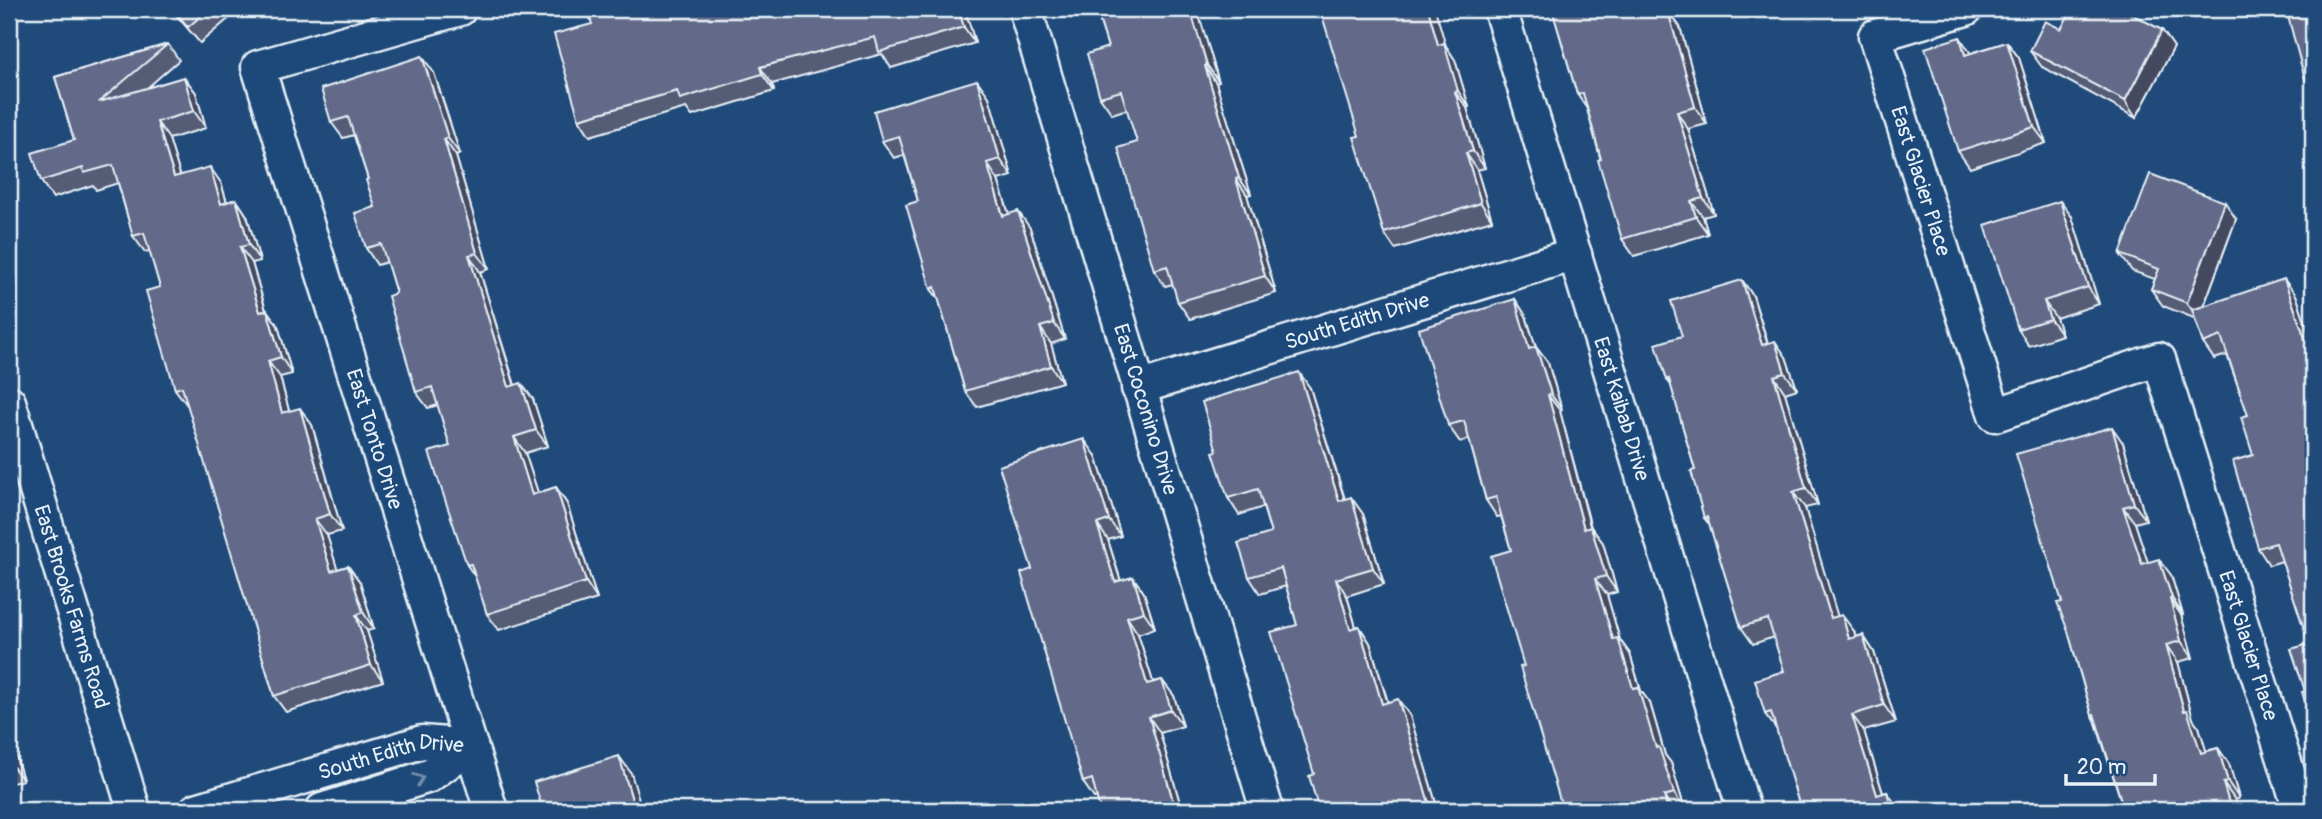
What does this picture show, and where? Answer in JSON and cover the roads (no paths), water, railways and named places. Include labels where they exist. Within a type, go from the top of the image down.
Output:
[{"type":"street","name":"East Tonto Drive","points":[[460,9],[257,68],[491,810]]},
{"type":"street","name":"East Coconino Drive","points":[[1025,9],[1267,810]]},
{"type":"street","name":"East Kaibab Drive","points":[[1500,9],[1744,810]]},
{"type":"street","name":"East Glacier Place","points":[[1966,9],[1875,36],[1995,415],[2159,359],[2300,810]]},
{"type":"street","name":"South Edith Drive","points":[[1138,388],[1575,254]]},
{"type":"street","name":"East Brooks Farms Road","points":[[9,402],[134,810]]},
{"type":"street","name":"South Edith Drive","points":[[196,810],[422,742],[471,746]]},
{"type":"street","name":"South Edith Drive","points":[[320,810],[429,776],[471,746]]},
{"type":"street","points":[[307,776],[320,810]]}]
